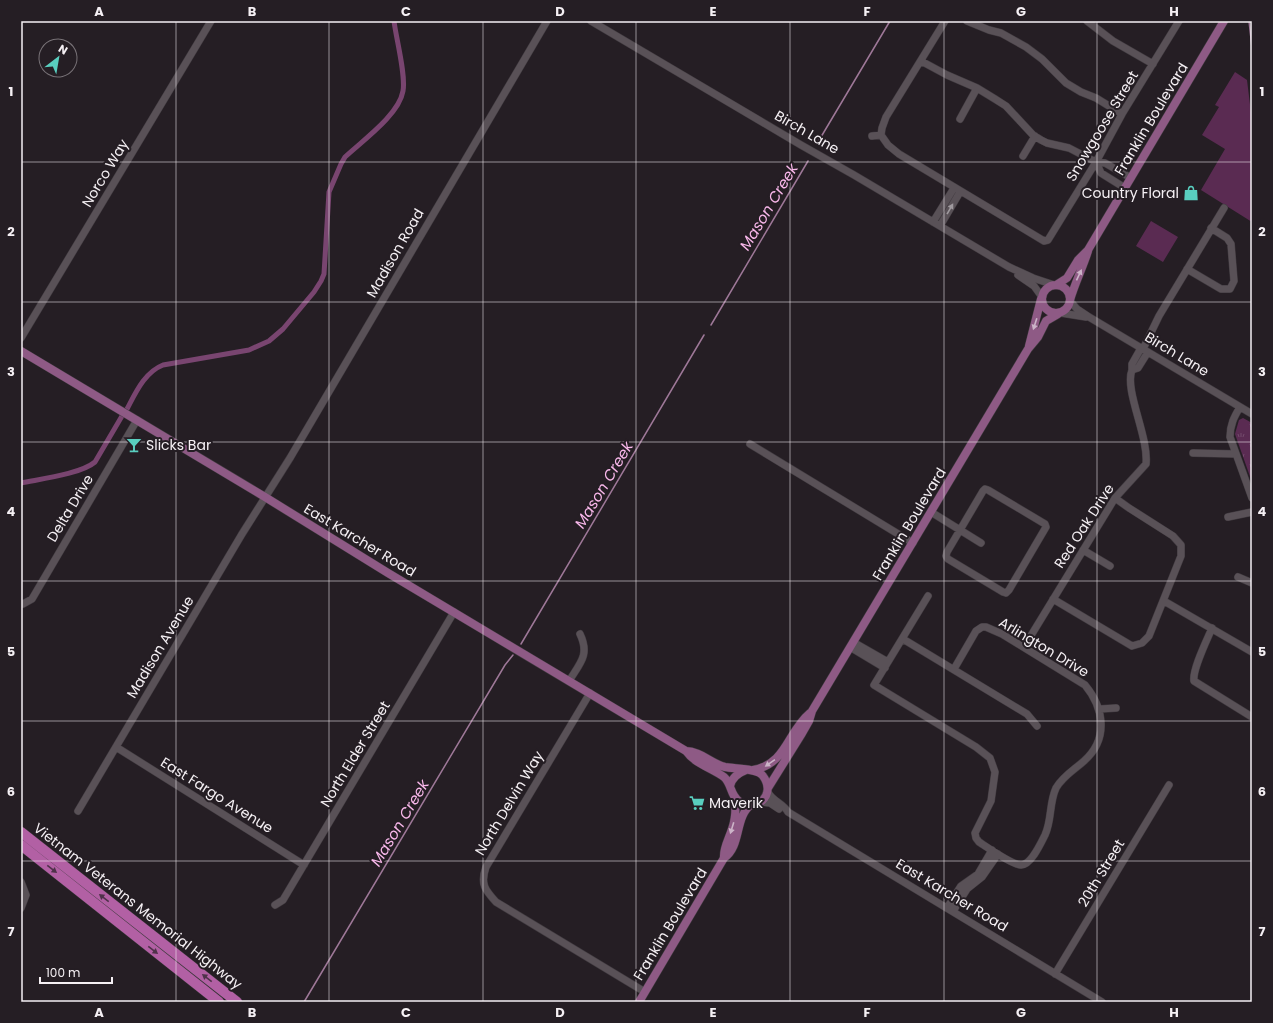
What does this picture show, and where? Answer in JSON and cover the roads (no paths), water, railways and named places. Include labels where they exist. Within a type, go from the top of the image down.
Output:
[{"type":"highway","name":"Vietnam Veterans Memorial Highway","points":[[21,832],[237,1002]]},
{"type":"highway","name":"Vietnam Veterans Memorial Highway","points":[[21,845],[219,1002]]},
{"type":"main road","name":"Franklin Boulevard","points":[[1070,300],[1088,250],[1224,21]]},
{"type":"main road","name":"Franklin Boulevard","points":[[1055,285],[1067,278],[1078,260],[1088,250]]},
{"type":"main road","points":[[1055,285],[1064,288],[1070,295],[1070,300],[1067,308],[1060,313],[1050,313],[1044,307],[1042,298],[1046,289],[1055,285]]},
{"type":"main road","name":"Franklin Boulevard","points":[[1028,349],[1042,298]]},
{"type":"main road","name":"Franklin Boulevard","points":[[768,790],[809,721],[812,711],[1028,349],[1038,337],[1046,321],[1060,313]]},
{"type":"main road","name":"East Karcher Road","points":[[21,351],[686,752]]},
{"type":"main road","name":"Franklin Boulevard","points":[[749,770],[762,768],[775,760],[786,747],[804,718],[812,711]]},
{"type":"main road","points":[[686,752],[693,752],[720,766],[759,772],[763,776],[768,790],[766,797],[756,803],[748,805],[741,803],[735,797],[730,786],[723,777],[690,757],[686,752]]},
{"type":"main road","points":[[730,786],[737,774],[749,770]]},
{"type":"main road","name":"Franklin Boulevard","points":[[724,858],[723,851],[735,818],[735,797]]},
{"type":"main road","name":"Franklin Boulevard","points":[[639,1002],[724,858],[730,854],[745,812],[756,803]]},
{"type":"street","name":"Norco Way","points":[[21,338],[210,21]]},
{"type":"street","name":"Madison Road","points":[[265,497],[294,451],[547,21]]},
{"type":"street","name":"Birch Lane","points":[[591,21],[1009,267],[1034,286],[1042,298]]},
{"type":"street","points":[[945,21],[886,117],[881,135],[888,145],[899,154],[957,190]]},
{"type":"street","points":[[967,21],[1000,33],[1026,47],[1042,59],[1066,83],[1081,92],[1096,98],[1122,114]]},
{"type":"street","points":[[1087,21],[1113,41],[1154,64]]},
{"type":"street","name":"Snowgoose Street","points":[[957,190],[1044,241],[1048,240],[1179,21]]},
{"type":"street","points":[[921,61],[947,75],[977,88],[1006,106],[1035,136],[1047,143],[1069,148],[1096,162],[1105,163],[1131,178]]},
{"type":"street","points":[[960,119],[977,88]]},
{"type":"street","points":[[872,136],[881,135]]},
{"type":"street","points":[[1023,156],[1035,136]]},
{"type":"street","points":[[1096,162],[1101,173],[1125,188]]},
{"type":"street","points":[[933,222],[957,190]]},
{"type":"street","points":[[940,226],[957,190]]},
{"type":"street","name":"Red Oak Drive","points":[[1024,647],[1115,498],[1146,464],[1145,443],[1130,384],[1132,364],[1144,349],[1159,316],[1224,208]]},
{"type":"street","points":[[1187,269],[1221,289],[1230,289],[1234,281],[1231,244],[1227,238],[1211,228]]},
{"type":"street","name":"Birch Lane","points":[[1009,267],[1038,280],[1055,285]]},
{"type":"street","name":"Birch Lane","points":[[1070,300],[1077,309],[1088,317],[1252,414]]},
{"type":"street","name":"Birch Lane","points":[[1060,313],[1088,317]]},
{"type":"street","points":[[1240,407],[1233,419],[1230,428],[1230,437],[1252,498]]},
{"type":"street","name":"Delta Drive","points":[[21,604],[32,599],[137,420]]},
{"type":"street","points":[[750,444],[913,543]]},
{"type":"street","points":[[1193,453],[1236,454]]},
{"type":"street","points":[[985,489],[1045,524],[1046,527],[1006,593],[948,559],[946,556],[947,552],[960,530],[985,489]]},
{"type":"street","name":"Madison Avenue","points":[[78,811],[265,497]]},
{"type":"street","points":[[1053,599],[1132,646],[1142,643],[1149,636],[1181,556],[1181,545],[1173,536],[1115,498]]},
{"type":"street","points":[[931,512],[981,543]]},
{"type":"street","points":[[1228,517],[1252,512]]},
{"type":"street","points":[[1083,550],[1110,566]]},
{"type":"street","points":[[1238,577],[1252,583]]},
{"type":"street","name":"Arlington Drive","points":[[928,596],[874,685],[970,743],[990,758],[994,772],[993,795],[975,833],[976,838],[979,842],[995,852],[1013,862],[1022,865],[1027,863],[1032,858],[1048,828],[1053,796],[1056,788],[1065,776],[1089,756],[1099,738],[1102,718],[1100,709],[1092,693],[1085,685],[992,629],[982,627],[976,631],[954,669]]},
{"type":"street","points":[[1164,601],[1252,652]]},
{"type":"street","name":"North Elder Street","points":[[275,905],[283,900],[454,612]]},
{"type":"street","points":[[1212,628],[1193,677],[1194,681],[1252,717]]},
{"type":"street","points":[[569,681],[583,658],[584,643],[580,634]]},
{"type":"street","points":[[903,639],[1027,714],[1037,726]]},
{"type":"street","points":[[852,644],[887,665]]},
{"type":"street","name":"North Delvin Way","points":[[590,693],[486,867],[483,876],[484,885],[488,893],[496,902],[645,992]]},
{"type":"street","points":[[1100,709],[1116,708]]},
{"type":"street","name":"East Fargo Avenue","points":[[116,747],[304,865]]},
{"type":"street","name":"20th Street","points":[[1055,974],[1169,785]]},
{"type":"street","points":[[768,790],[772,798],[788,812]]},
{"type":"street","points":[[756,803],[770,803],[784,812],[788,812]]},
{"type":"street","name":"East Karcher Road","points":[[788,812],[950,909],[1055,974],[1092,1000],[1102,1002]]},
{"type":"street","points":[[950,909],[961,886],[978,874],[995,852]]},
{"type":"street","points":[[21,882],[26,895],[21,908]]},
{"type":"waterway","points":[[127,409],[142,383],[151,372],[157,368],[163,365],[249,350],[269,341],[283,329],[314,292],[324,274],[329,192],[341,164],[345,157],[379,127],[395,109],[403,91],[404,84],[402,66],[394,21]]},
{"type":"waterway","name":"Mason Creek","points":[[818,142],[890,21]]},
{"type":"waterway","points":[[1249,21],[1252,48]]},
{"type":"waterway","name":"Mason Creek","points":[[711,325],[808,161]]},
{"type":"waterway","name":"Mason Creek","points":[[521,644],[704,335]]},
{"type":"waterway","points":[[21,483],[70,473],[89,466],[95,462],[122,416]]},
{"type":"waterway","name":"Mason Creek","points":[[304,1002],[505,665],[513,655]]},
{"type":"place","name":"Country Floral","points":[[1191,193]]},
{"type":"place","name":"Slicks Bar","points":[[134,445]]},
{"type":"place","name":"Maverik","points":[[697,803]]}]
